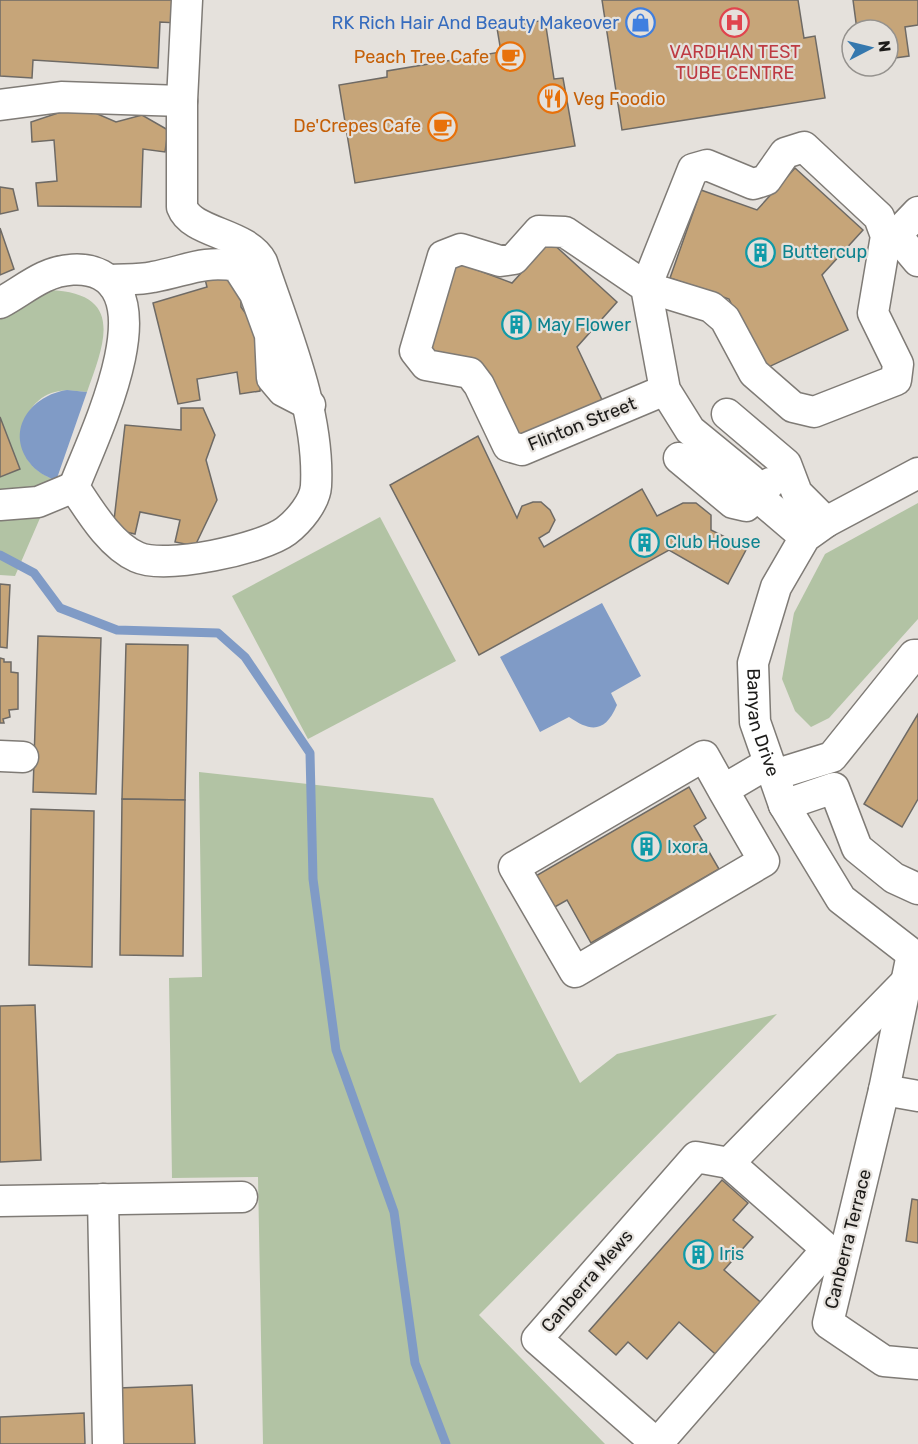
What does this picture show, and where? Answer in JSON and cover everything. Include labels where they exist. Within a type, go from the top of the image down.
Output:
[{"type":"street","points":[[74,487],[118,544],[136,557],[156,563],[229,553],[286,531],[308,508],[316,488],[310,405],[257,252],[189,218],[184,211],[182,101],[187,0]]},
{"type":"street","points":[[0,105],[61,97],[182,101]]},
{"type":"street","name":"Flinton Street","points":[[646,287],[693,169],[707,165],[753,184],[765,180],[785,153],[804,147],[879,217],[886,236],[873,312],[898,364],[896,380],[814,412],[793,408],[754,372],[725,319],[711,307],[646,287],[565,232],[539,231],[514,259],[500,261],[461,249],[443,256],[415,351],[426,365],[470,373],[479,386],[508,446],[522,450],[665,390]]},
{"type":"street","points":[[918,212],[896,236],[918,261]]},
{"type":"street","points":[[110,280],[152,278],[199,264],[218,262],[237,266],[255,294],[270,336],[272,378],[283,391],[310,405]]},
{"type":"street","points":[[0,303],[44,277],[65,270],[91,269],[110,280],[121,299],[126,322],[122,352],[74,487],[38,502],[0,506]]},
{"type":"street","points":[[646,287],[665,390],[690,430],[751,480],[758,497],[816,530]]},
{"type":"street","points":[[727,414],[786,464],[797,493],[816,530]]},
{"type":"street","points":[[679,458],[733,503],[746,507],[758,497],[786,464]]},
{"type":"street","points":[[816,530],[918,473]]},
{"type":"street","name":"Banyan Drive","points":[[816,530],[776,587],[753,663],[755,722],[784,805],[841,899],[912,964]]},
{"type":"street","points":[[723,790],[772,769],[832,757],[915,655],[918,655]]},
{"type":"street","points":[[704,756],[723,790],[765,861],[575,972],[514,867],[704,756]]},
{"type":"street","points":[[784,805],[834,788],[857,848],[894,878],[918,889]]},
{"type":"street","points":[[729,1163],[912,964]]},
{"type":"street","name":"Canberra Terrace","points":[[912,964],[828,1323],[884,1361],[918,1364]]},
{"type":"street","points":[[884,1090],[918,1096]]},
{"type":"street","name":"Canberra Mews","points":[[696,1156],[729,1163],[827,1249],[657,1444],[537,1339],[696,1156]]},
{"type":"street","points":[[0,1201],[242,1197]]},
{"type":"street","points":[[103,1199],[108,1444]]},
{"type":"green space","points":[[49,290],[73,293],[90,300],[99,310],[103,323],[103,339],[87,392],[71,390],[45,396],[36,403],[25,421],[22,443],[30,463],[42,474],[56,481],[15,576],[0,575],[0,319],[14,308]]},
{"type":"green space","points":[[918,503],[918,619],[829,718],[811,727],[795,711],[782,679],[794,613],[825,554]]},
{"type":"green space","points":[[380,517],[456,661],[308,739],[232,596]]},
{"type":"green space","points":[[199,772],[433,798],[580,1083],[617,1054],[777,1014],[479,1315],[605,1444],[263,1444],[258,1177],[172,1178],[169,978],[202,977]]},
{"type":"water","points":[[67,390],[87,392],[56,481],[38,471],[29,462],[22,450],[21,426],[33,406],[54,393]]},
{"type":"water","points":[[602,603],[641,676],[611,693],[617,705],[608,721],[602,725],[591,727],[569,717],[540,732],[500,657]]},
{"type":"building","points":[[0,0],[176,0],[178,23],[160,22],[158,68],[33,60],[32,78],[0,76]]},
{"type":"building","points":[[602,0],[798,0],[804,38],[815,36],[825,98],[622,130]]},
{"type":"building","points":[[853,0],[918,0],[918,25],[905,27],[909,56],[900,57],[900,18],[855,18]]},
{"type":"building","points":[[545,20],[554,79],[563,78],[575,146],[355,183],[339,85],[387,77],[387,71],[501,52],[497,28]]},
{"type":"building","points":[[79,106],[116,122],[142,115],[168,130],[165,152],[143,149],[141,207],[38,206],[36,183],[57,181],[54,140],[32,142],[31,122]]},
{"type":"building","name":"Buttercup","points":[[795,168],[863,230],[822,275],[848,330],[762,370],[729,299],[670,278],[701,190],[757,210]]},
{"type":"building","points":[[0,187],[13,189],[18,210],[0,214]]},
{"type":"building","points":[[0,228],[14,269],[0,275]]},
{"type":"building","name":"May Flower","points":[[550,241],[617,302],[577,347],[603,402],[517,443],[484,372],[425,351],[456,262],[512,283]]},
{"type":"building","points":[[204,275],[241,280],[241,307],[265,340],[260,391],[240,394],[237,372],[197,379],[200,400],[178,404],[153,303],[207,287]]},
{"type":"building","points":[[181,408],[203,408],[215,435],[206,460],[217,500],[195,546],[175,542],[180,520],[140,512],[135,534],[113,529],[125,425],[181,430]]},
{"type":"building","points":[[0,417],[20,469],[0,477]]},
{"type":"building","name":"Club House","points":[[478,436],[517,518],[522,506],[533,502],[541,502],[550,510],[555,520],[549,532],[539,538],[544,547],[642,489],[657,516],[683,503],[696,503],[711,515],[711,530],[747,548],[728,584],[669,550],[479,655],[390,485]]},
{"type":"building","points":[[0,584],[10,585],[7,648],[0,647]]},
{"type":"building","points":[[38,636],[101,638],[96,794],[33,792]]},
{"type":"building","points":[[126,644],[188,645],[185,800],[122,799]]},
{"type":"building","points":[[0,658],[4,659],[4,662],[11,662],[11,672],[18,673],[18,709],[9,710],[10,717],[3,719],[4,723],[0,723]]},
{"type":"building","points":[[918,714],[918,799],[902,827],[864,804]]},
{"type":"building","name":"Ixora","points":[[689,787],[706,818],[694,826],[719,869],[591,943],[567,900],[553,908],[534,877]]},
{"type":"building","points":[[122,799],[185,800],[183,956],[120,955]]},
{"type":"building","points":[[31,809],[94,811],[92,967],[29,965]]},
{"type":"building","points":[[35,1005],[41,1160],[0,1162],[0,1006]]},
{"type":"building","name":"Iris","points":[[722,1180],[748,1203],[733,1220],[753,1237],[724,1270],[767,1308],[722,1360],[679,1322],[647,1359],[628,1342],[616,1355],[589,1331]]},
{"type":"building","points":[[912,1199],[918,1200],[918,1243],[906,1241]]},
{"type":"building","points":[[192,1385],[195,1444],[122,1444],[119,1388]]},
{"type":"building","points":[[84,1413],[85,1444],[0,1444],[0,1417]]},
{"type":"waterway","points":[[0,555],[34,573],[60,608],[117,630],[218,633],[245,657],[310,753],[313,879],[336,1050],[394,1212],[415,1363],[446,1444]]},
{"type":"place","name":"RK Rich Hair And Beauty Makeover","points":[[640,23]]},
{"type":"place","name":"VARDHAN TEST TUBE CENTRE","points":[[735,23]]},
{"type":"place","name":"Peach Tree Cafe","points":[[510,57]]},
{"type":"place","name":"Veg Foodio","points":[[552,99]]},
{"type":"place","name":"De'Crepes Cafe","points":[[442,126]]},
{"type":"place","name":"Buttercup","points":[[761,252]]},
{"type":"place","name":"May Flower","points":[[516,325]]},
{"type":"place","name":"Club House","points":[[644,542]]},
{"type":"place","name":"Ixora","points":[[646,847]]},
{"type":"place","name":"Iris","points":[[698,1254]]}]
